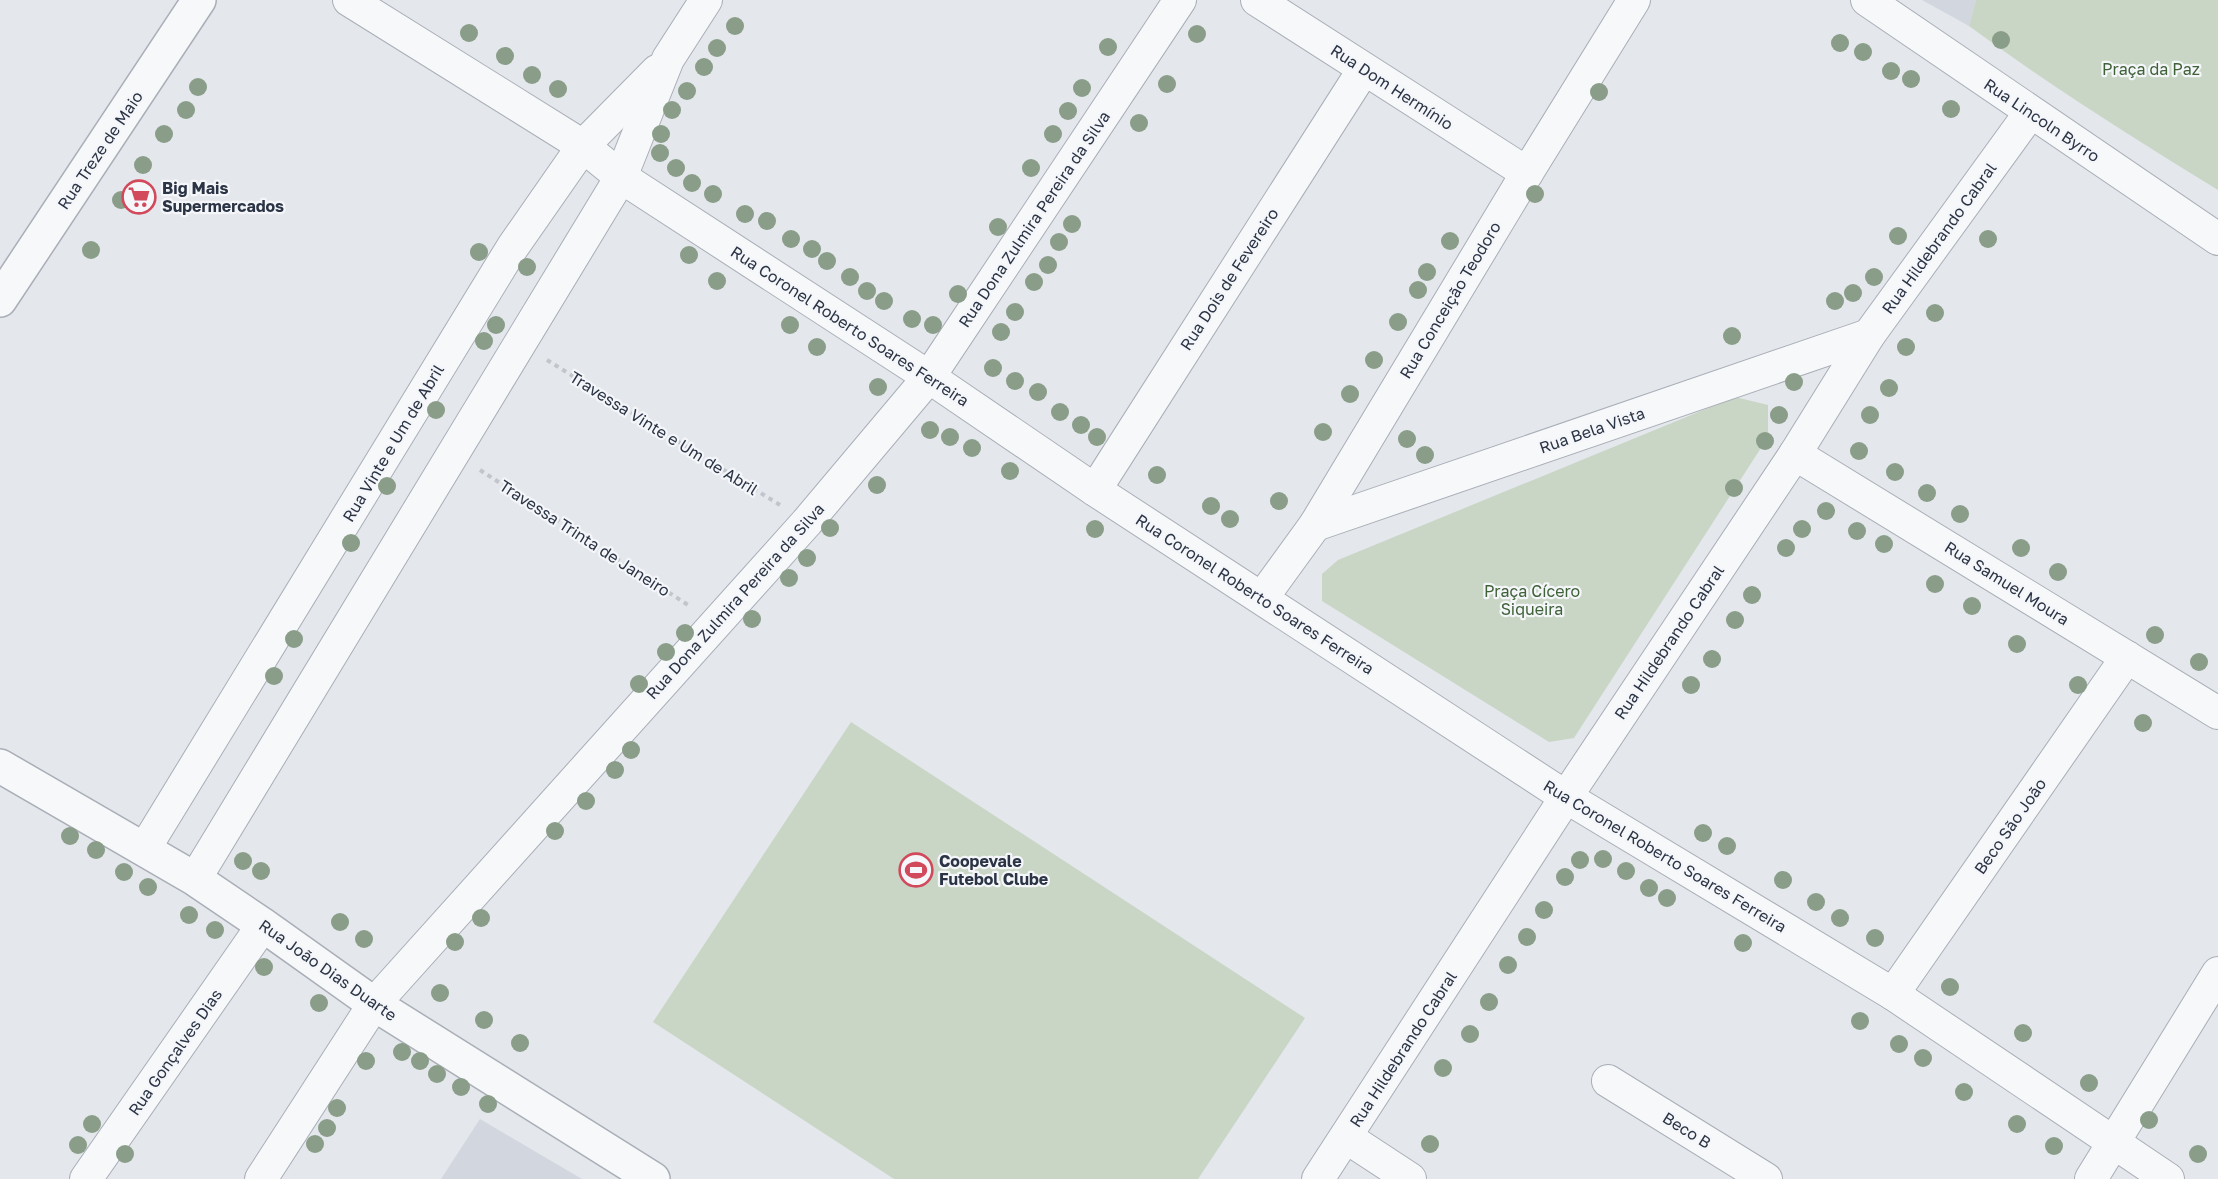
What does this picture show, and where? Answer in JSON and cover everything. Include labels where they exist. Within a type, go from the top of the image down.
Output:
[{"type":"street","name":"Rua Treze de Maio","points":[[0,300],[200,0]]},
{"type":"street","name":"Rua Coronel Roberto Soares Ferreira","points":[[350,0],[583,146],[621,177],[1566,797],[1893,994],[2168,1179]]},
{"type":"street","name":"Rua Vinte e Um de Abril","points":[[195,879],[621,177],[668,59],[706,0]]},
{"type":"street","name":"Rua Dona Zulmira Pereira da Silva","points":[[261,1179],[374,1004],[807,522],[929,377],[1179,0]]},
{"type":"street","name":"Rua Dom Hermínio","points":[[1257,0],[1527,173]]},
{"type":"street","name":"Rua Conceição Teodoro","points":[[1262,598],[1315,525],[1634,0]]},
{"type":"street","name":"Rua Lincoln Byrro","points":[[1867,0],[2218,239]]},
{"type":"street","name":"Rua Vinte e Um de Abril","points":[[145,849],[512,248],[583,146],[668,59]]},
{"type":"street","name":"Rua Dois de Fevereiro","points":[[1095,490],[1364,69]]},
{"type":"street","name":"Rua Hildebrando Cabral","points":[[1318,1179],[1566,797],[1795,454],[1869,335],[2030,112]]},
{"type":"street","name":"Rua Bela Vista","points":[[1315,525],[1869,335]]},
{"type":"street","name":"Rua Samuel Moura","points":[[1795,454],[2218,713]]},
{"type":"street","name":"Beco São João","points":[[1893,994],[2127,657]]},
{"type":"street","name":"Rua João Dias Duarte","points":[[0,766],[195,879],[374,1004],[653,1179]]},
{"type":"street","name":"Rua Gonçalves Dias","points":[[86,1179],[263,925]]},
{"type":"street","points":[[2091,1179],[2218,973]]},
{"type":"street","name":"Beco B","points":[[1608,1081],[1766,1179]]},
{"type":"street","points":[[1346,1137],[1410,1179]]},
{"type":"path","name":"Travessa Vinte e Um de Abril","points":[[521,344],[807,522]]},
{"type":"path","name":"Travessa Trinta de Janeiro","points":[[455,453],[716,624]]},
{"type":"shaded area","points":[[1922,0],[1976,0],[1969,26]]},
{"type":"shaded area","points":[[480,1119],[582,1179],[441,1179]]},
{"type":"green space","name":"Praça da Paz","points":[[1976,0],[2218,0],[2218,190],[2092,111],[1969,26]]},
{"type":"green space","name":"Praça Cícero Siqueira","points":[[1735,397],[1768,405],[1768,437],[1574,738],[1549,742],[1322,601],[1322,574],[1338,560]]},
{"type":"green space","name":"Coopevale Futebol Clube","points":[[851,722],[1305,1018],[1198,1179],[894,1179],[653,1022]]},
{"type":"place","name":"Big Mais Supermercados","points":[[139,197]]},
{"type":"place","name":"Coopevale Futebol Clube","points":[[916,870]]}]
